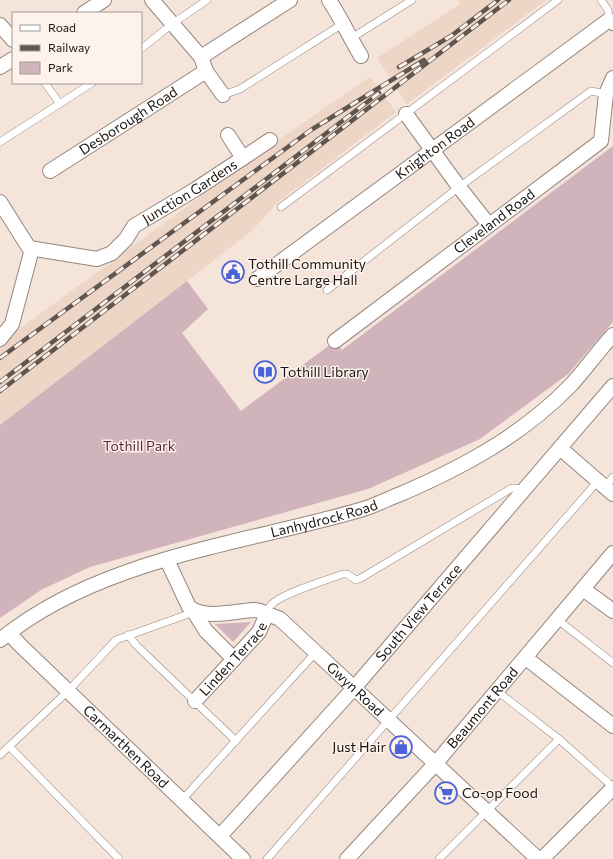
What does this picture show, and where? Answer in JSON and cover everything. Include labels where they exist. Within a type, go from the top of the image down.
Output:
[{"type":"street","points":[[86,12],[104,0]]},
{"type":"street","points":[[152,0],[201,57],[206,71],[223,95]]},
{"type":"street","points":[[201,57],[290,0]]},
{"type":"street","points":[[331,1],[344,23],[350,39],[362,56]]},
{"type":"street","name":"Knighton Road","points":[[257,279],[611,21]]},
{"type":"street","points":[[0,25],[12,39]]},
{"type":"street","points":[[0,67],[12,60]]},
{"type":"street","name":"Desborough Road","points":[[50,170],[206,71]]},
{"type":"street","name":"Cleveland Road","points":[[335,341],[601,141],[606,94],[613,78]]},
{"type":"street","points":[[406,114],[459,187],[489,225]]},
{"type":"street","name":"Junction Gardens","points":[[228,135],[242,158]]},
{"type":"street","name":"Junction Gardens","points":[[32,249],[97,259],[112,253],[126,239],[134,226],[196,189],[270,140]]},
{"type":"street","points":[[0,202],[29,248],[32,249],[12,324],[0,339]]},
{"type":"street","name":"Lanhydrock Road","points":[[4,636],[47,607],[132,570],[246,538],[362,509],[431,481],[487,452],[529,422],[570,385],[613,335]]},
{"type":"street","name":"South View Terrace","points":[[220,836],[354,688],[523,489],[613,386]]},
{"type":"street","points":[[560,448],[607,485]]},
{"type":"street","name":"Beaumont Road","points":[[347,859],[436,763],[613,553]]},
{"type":"street","points":[[167,560],[189,607],[206,631],[234,659]]},
{"type":"street","points":[[583,589],[613,611]]},
{"type":"street","name":"Gwyn Road","points":[[194,612],[206,615],[254,610],[280,619],[354,688],[391,720],[538,859]]},
{"type":"street","name":"Linden Terrace","points":[[195,701],[259,632],[267,614]]},
{"type":"street","name":"Carmarthen Road","points":[[4,636],[68,691],[244,859]]},
{"type":"street","points":[[526,658],[613,726]]},
{"type":"street","points":[[542,859],[613,788]]},
{"type":"lane","points":[[142,48],[172,24],[207,0]]},
{"type":"lane","points":[[350,39],[412,0]]},
{"type":"lane","points":[[280,207],[558,0]]},
{"type":"lane","points":[[601,0],[608,10],[611,21]]},
{"type":"lane","points":[[223,95],[240,89],[344,23]]},
{"type":"lane","points":[[46,84],[60,104]]},
{"type":"lane","points":[[0,142],[90,84]]},
{"type":"lane","points":[[327,290],[459,187],[591,91],[606,94]]},
{"type":"lane","points":[[268,859],[391,720],[607,485]]},
{"type":"lane","points":[[267,614],[269,607],[275,602],[305,588],[343,574],[347,574],[356,580],[361,578],[512,488],[523,489]]},
{"type":"lane","points":[[0,755],[68,691],[116,640],[194,612]]},
{"type":"lane","points":[[558,620],[613,663]]},
{"type":"lane","points":[[128,635],[137,646],[236,741]]},
{"type":"lane","points":[[182,800],[316,652]]},
{"type":"lane","points":[[497,691],[559,739],[613,788]]},
{"type":"lane","points":[[439,859],[559,739]]},
{"type":"lane","points":[[9,746],[118,859]]},
{"type":"shaded area","points":[[458,0],[546,0],[407,104],[377,58],[460,4]]},
{"type":"shaded area","points":[[370,77],[396,112],[276,204],[253,230],[0,425],[0,343],[277,141]]},
{"type":"green space","name":"Tothill Park","points":[[613,146],[613,322],[568,374],[480,439],[368,489],[90,567],[41,590],[0,618],[0,425],[187,281],[208,309],[182,333],[241,411],[335,341],[342,350]]},
{"type":"green space","points":[[251,622],[233,642],[215,624]]},
{"type":"railway","points":[[399,67],[451,36],[498,0]]},
{"type":"railway","points":[[0,391],[509,0]]},
{"type":"railway","points":[[0,358],[311,130],[424,60]]},
{"type":"railway","points":[[0,382],[379,93]]},
{"type":"place","name":"Tothill Community Centre Large Hall","points":[[233,272]]},
{"type":"place","name":"Tothill Library","points":[[265,372]]},
{"type":"place","name":"Just Hair","points":[[401,747]]},
{"type":"place","name":"Co-op Food","points":[[446,793]]}]
